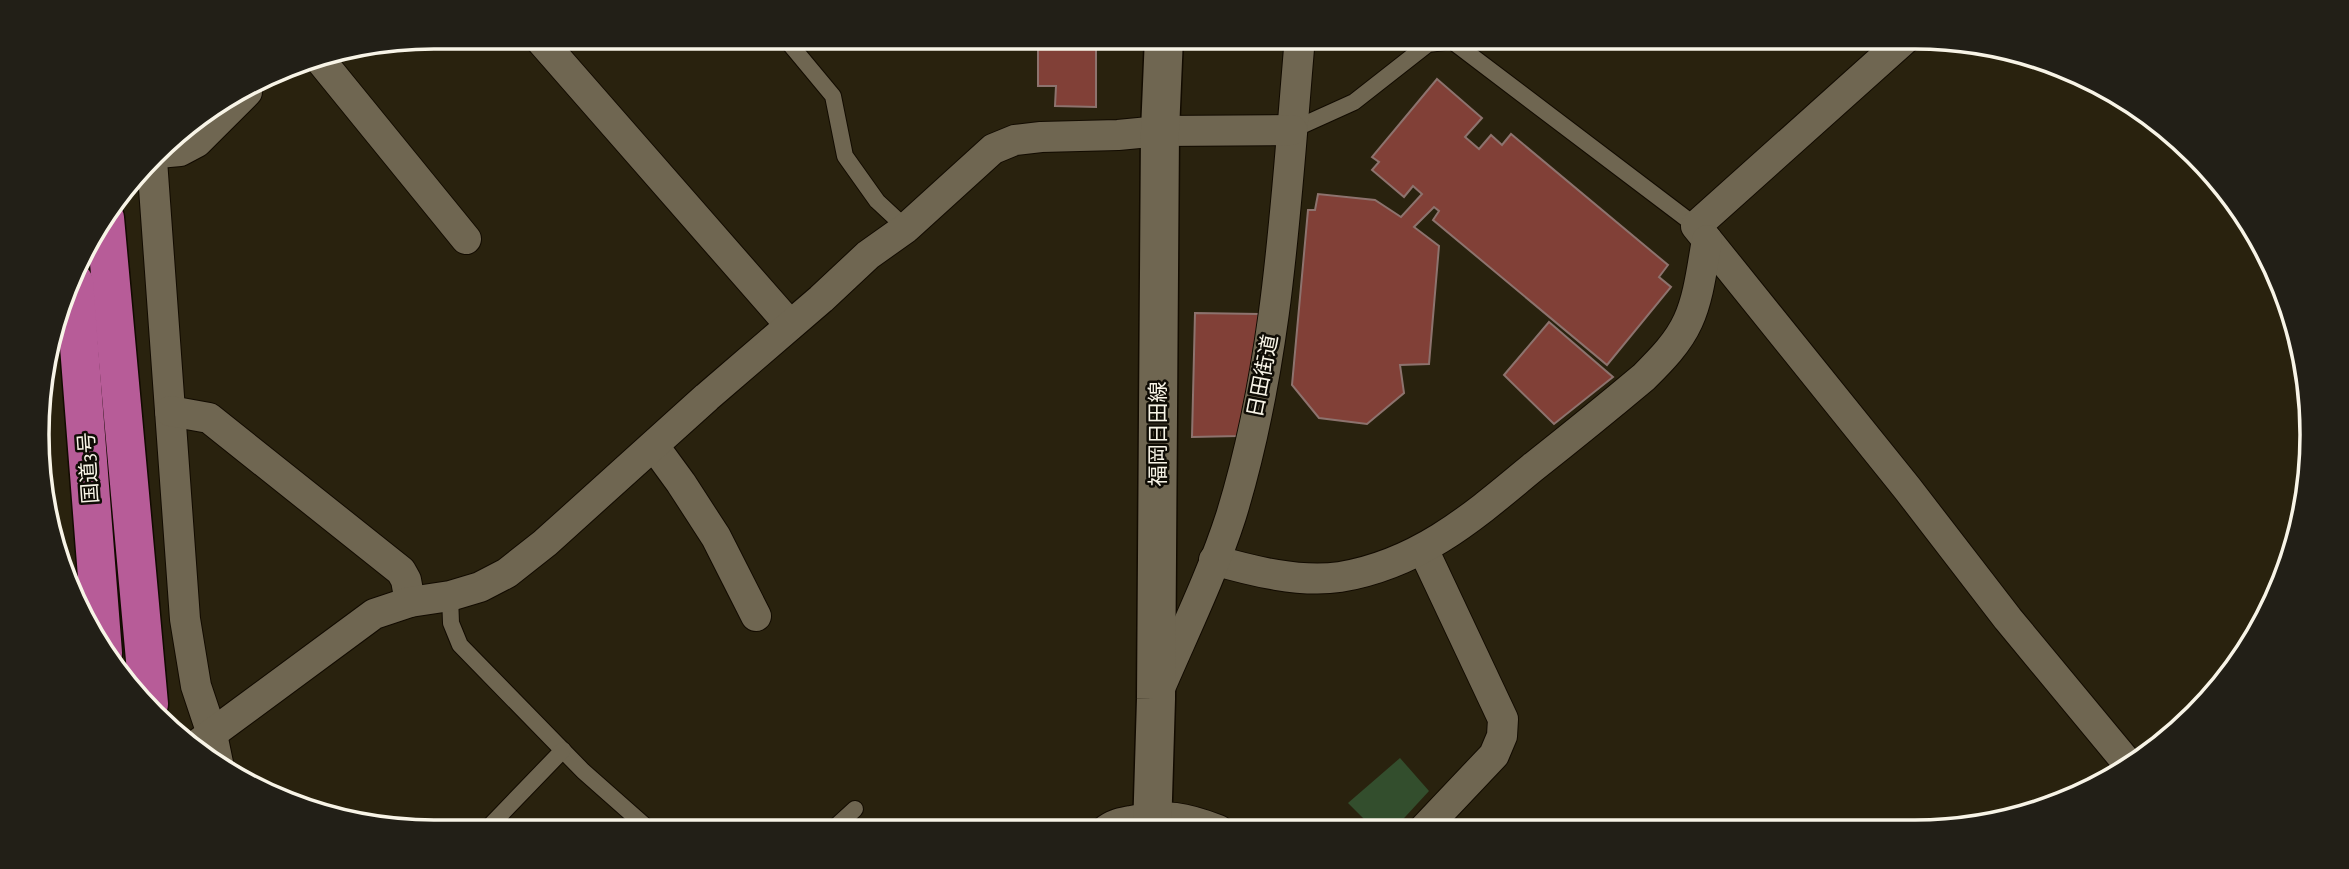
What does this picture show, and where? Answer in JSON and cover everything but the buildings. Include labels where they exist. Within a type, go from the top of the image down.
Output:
[{"type":"highway","points":[[106,233],[148,692]]},
{"type":"highway","name":"国道3号","points":[[75,295],[101,627]]},
{"type":"main road","name":"福岡日田線","points":[[1152,820],[1156,699],[1160,49]]},
{"type":"street","points":[[548,49],[790,326]]},
{"type":"street","name":"日田街道","points":[[1156,699],[1231,516],[1256,419],[1276,309],[1299,49]]},
{"type":"street","points":[[1214,560],[1252,570],[1292,576],[1338,577],[1401,560],[1459,528],[1659,362],[1676,342],[1689,320],[1701,233],[1894,49]]},
{"type":"street","points":[[324,65],[466,239]]},
{"type":"street","points":[[173,152],[197,142],[232,107]]},
{"type":"street","points":[[209,747],[374,614],[410,602],[450,596],[480,587],[508,573],[868,255],[906,228],[993,149],[1015,140],[1160,131],[1292,130]]},
{"type":"street","points":[[153,172],[185,619],[206,745]]},
{"type":"street","points":[[1701,233],[1907,488],[2008,619],[2123,758]]},
{"type":"street","points":[[170,411],[209,418],[369,545],[401,571],[406,580],[410,602]]},
{"type":"street","points":[[654,446],[716,537],[756,616]]},
{"type":"street","points":[[1423,549],[1503,719],[1502,736],[1494,755],[1432,820]]},
{"type":"lane","points":[[794,49],[833,96],[845,156],[877,201],[906,228]]},
{"type":"lane","points":[[1292,130],[1354,102],[1422,49]]},
{"type":"lane","points":[[1462,49],[1701,233]]},
{"type":"lane","points":[[450,596],[451,623],[460,645],[583,771],[638,820]]},
{"type":"lane","points":[[495,820],[562,750]]},
{"type":"lane","points":[[843,820],[855,809]]},
{"type":"green space","points":[[1400,758],[1429,791],[1402,820],[1365,820],[1348,803]]}]
